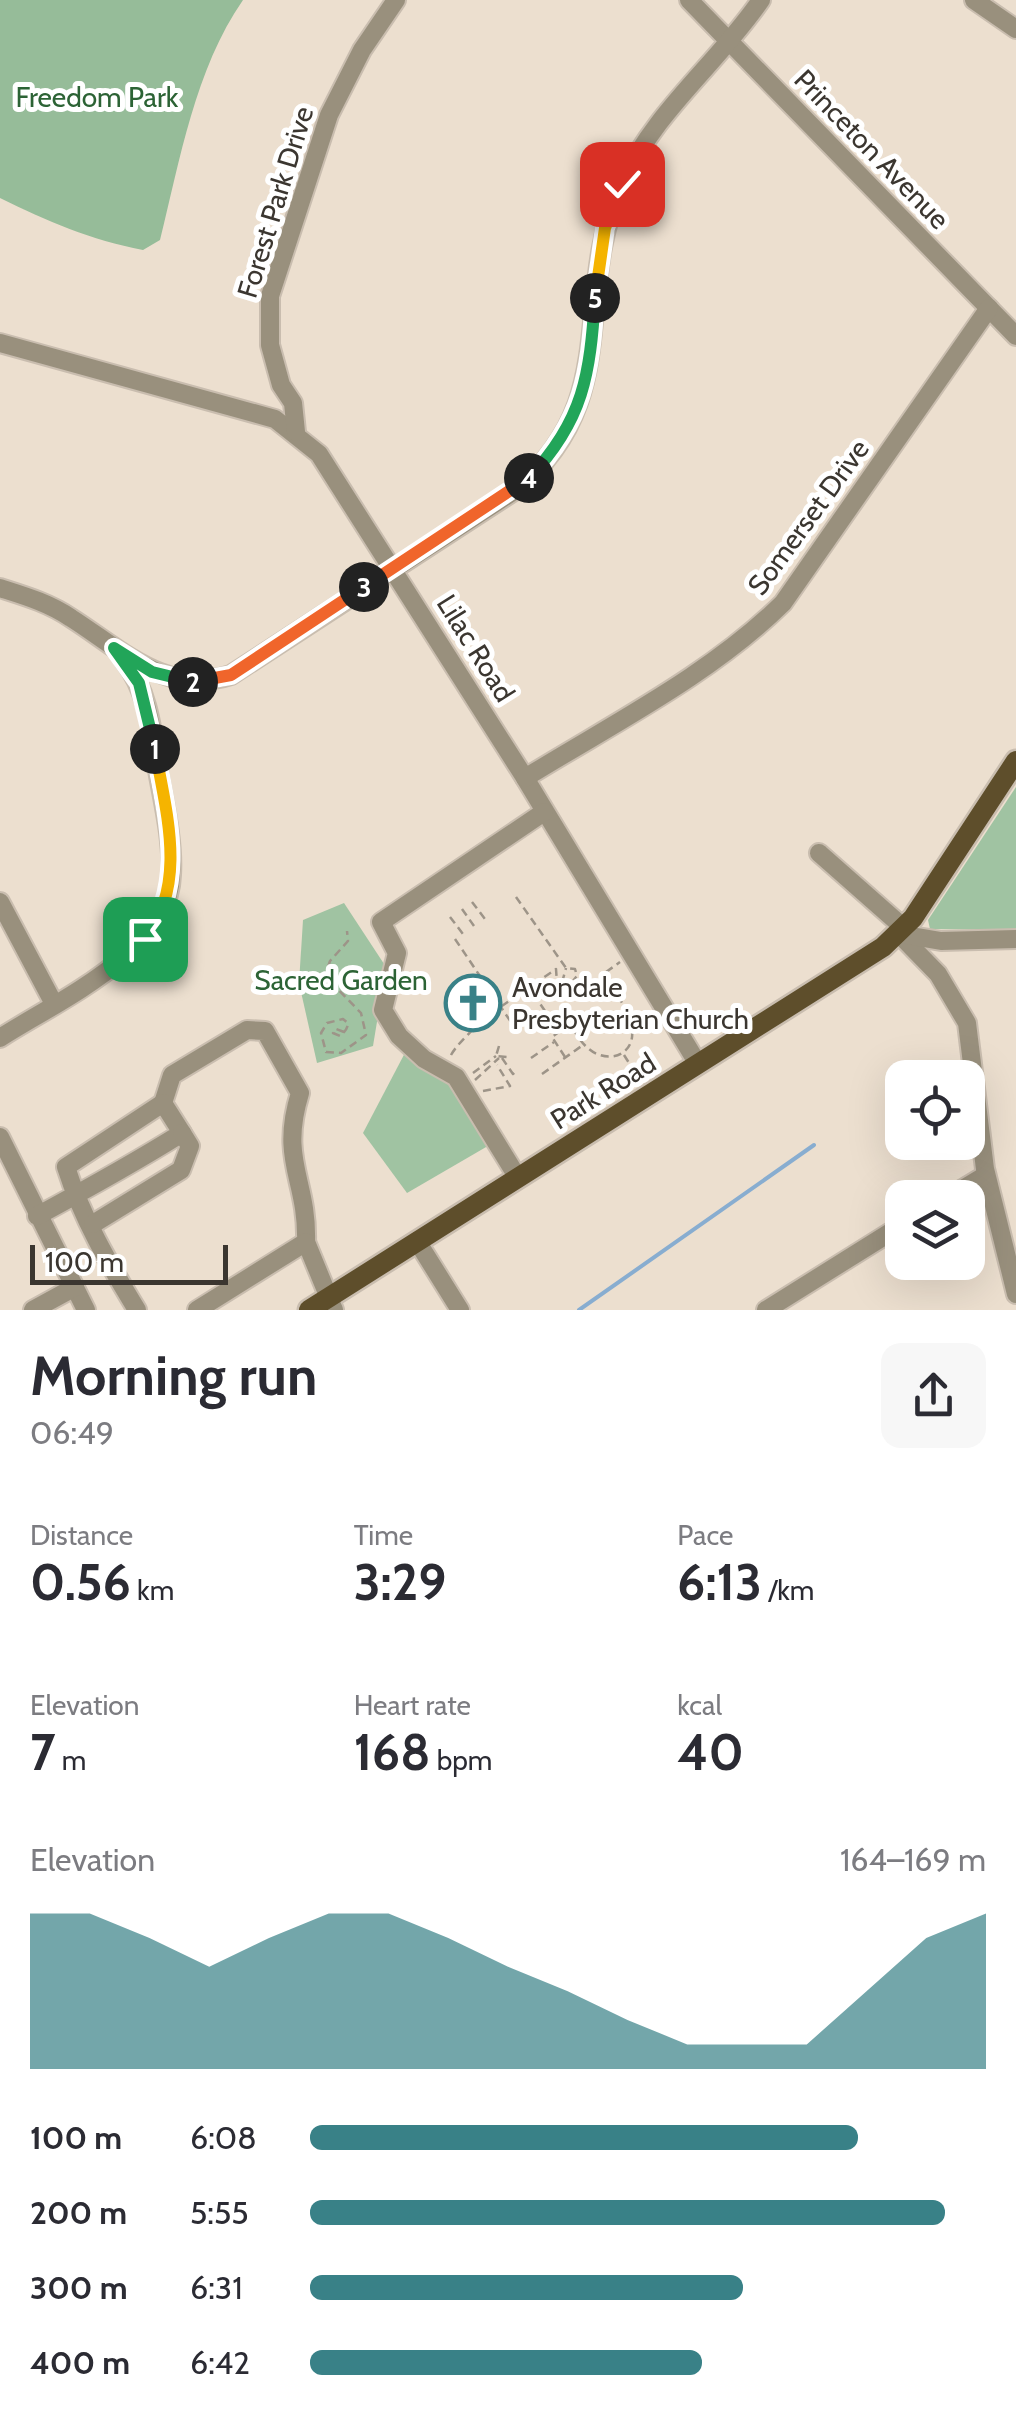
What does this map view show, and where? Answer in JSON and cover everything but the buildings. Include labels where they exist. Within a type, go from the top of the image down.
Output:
[{"type":"main road","name":"Park Road","points":[[310,1310],[332,1304],[417,1240],[868,959],[902,931],[1016,761]]},
{"type":"street","name":"Forest Park Drive","points":[[296,432],[292,403],[281,385],[270,345],[270,296],[329,115],[362,50],[396,0]]},
{"type":"street","name":"Princeton Avenue","points":[[690,0],[1016,336]]},
{"type":"street","points":[[0,588],[51,606],[114,648],[175,680],[212,681],[231,675],[514,492],[565,434],[586,384],[597,263],[622,184],[658,122],[732,43],[761,0]]},
{"type":"street","points":[[974,0],[1016,29]]},
{"type":"street","name":"Somerset Drive","points":[[525,778],[690,675],[748,634],[783,602],[989,308]]},
{"type":"street","name":"Lilac Road","points":[[0,342],[274,419],[296,432],[319,454],[525,778],[698,1064]]},
{"type":"street","points":[[0,1038],[145,939],[168,896],[170,855],[147,703],[134,674],[114,648]]},
{"type":"street","points":[[518,1178],[456,1077],[424,1059],[399,1036],[383,1010],[397,953],[381,922],[544,812]]},
{"type":"street","points":[[819,853],[902,931],[938,974],[967,1022],[986,1175],[1016,1294]]},
{"type":"street","points":[[0,902],[53,1002]]},
{"type":"street","points":[[902,931],[941,941],[1016,939]]},
{"type":"street","points":[[137,1310],[96,1243],[93,1224],[75,1195],[66,1167],[75,1157],[163,1103],[172,1075],[246,1030],[265,1031],[300,1093],[290,1149],[307,1214],[306,1242],[332,1304]]},
{"type":"street","points":[[93,1224],[181,1170],[190,1146],[163,1103]]},
{"type":"street","points":[[37,1216],[93,1189],[182,1133]]},
{"type":"street","points":[[0,1138],[86,1310]]},
{"type":"street","points":[[978,1180],[986,1175]]},
{"type":"street","points":[[766,1310],[885,1236]]},
{"type":"street","points":[[417,1240],[460,1310]]},
{"type":"street","points":[[197,1310],[306,1242]]},
{"type":"street","points":[[33,1310],[75,1287]]},
{"type":"path","points":[[516,898],[566,968],[575,969],[574,980]]},
{"type":"path","points":[[472,902],[484,919]]},
{"type":"path","points":[[462,909],[474,926]]},
{"type":"path","points":[[450,917],[462,934]]},
{"type":"path","points":[[344,1032],[346,1020],[327,1023],[321,1033],[326,1052],[341,1053],[354,1047],[367,1028],[360,1012],[328,983],[326,972],[348,942],[348,931]]},
{"type":"path","points":[[456,940],[517,1031]]},
{"type":"path","points":[[565,1058],[552,1037],[570,1024],[584,1044],[600,1056],[623,1054],[631,1043],[632,1027],[602,974],[621,962]]},
{"type":"path","points":[[563,979],[566,968]]},
{"type":"path","points":[[447,1060],[462,1035],[528,985],[556,969],[557,983]]},
{"type":"path","points":[[326,972],[383,982]]},
{"type":"path","points":[[536,998],[563,979],[574,980],[580,987]]},
{"type":"path","points":[[557,983],[570,989]]},
{"type":"path","points":[[528,985],[545,1011]]},
{"type":"path","points":[[478,988],[488,989]]},
{"type":"path","points":[[482,1020],[490,1007],[488,989]]},
{"type":"path","points":[[473,1009],[482,1020]]},
{"type":"path","points":[[531,1058],[555,1042]]},
{"type":"path","points":[[542,1074],[584,1044]]},
{"type":"path","points":[[499,1046],[501,1057],[513,1074],[516,1072]]},
{"type":"path","points":[[623,1054],[641,1082]]},
{"type":"path","points":[[473,1081],[501,1057]]},
{"type":"path","points":[[497,1064],[510,1086],[480,1091],[468,1076],[501,1057]]},
{"type":"green space","name":"Freedom Park","points":[[0,0],[243,0],[226,27],[201,85],[160,240],[143,250],[124,246],[70,229],[0,198]]},
{"type":"green space","points":[[1016,787],[1016,930],[930,929],[928,920]]},
{"type":"green space","name":"Sacred Garden","points":[[344,903],[386,967],[373,1046],[317,1063],[299,983],[303,920]]},
{"type":"green space","points":[[407,1049],[452,1080],[493,1143],[407,1193],[363,1133]]},
{"type":"waterway","points":[[579,1310],[814,1145]]},
{"type":"place","name":"Avondale Presbyterian Church","points":[[473,1003]]},
{"type":"route","points":[[145,939],[157,924],[168,896],[172,876],[170,855],[147,703],[134,674],[114,648],[152,672],[175,680],[202,682],[231,675],[514,492],[531,477],[565,434],[583,397],[591,357],[597,263],[622,184]]}]
